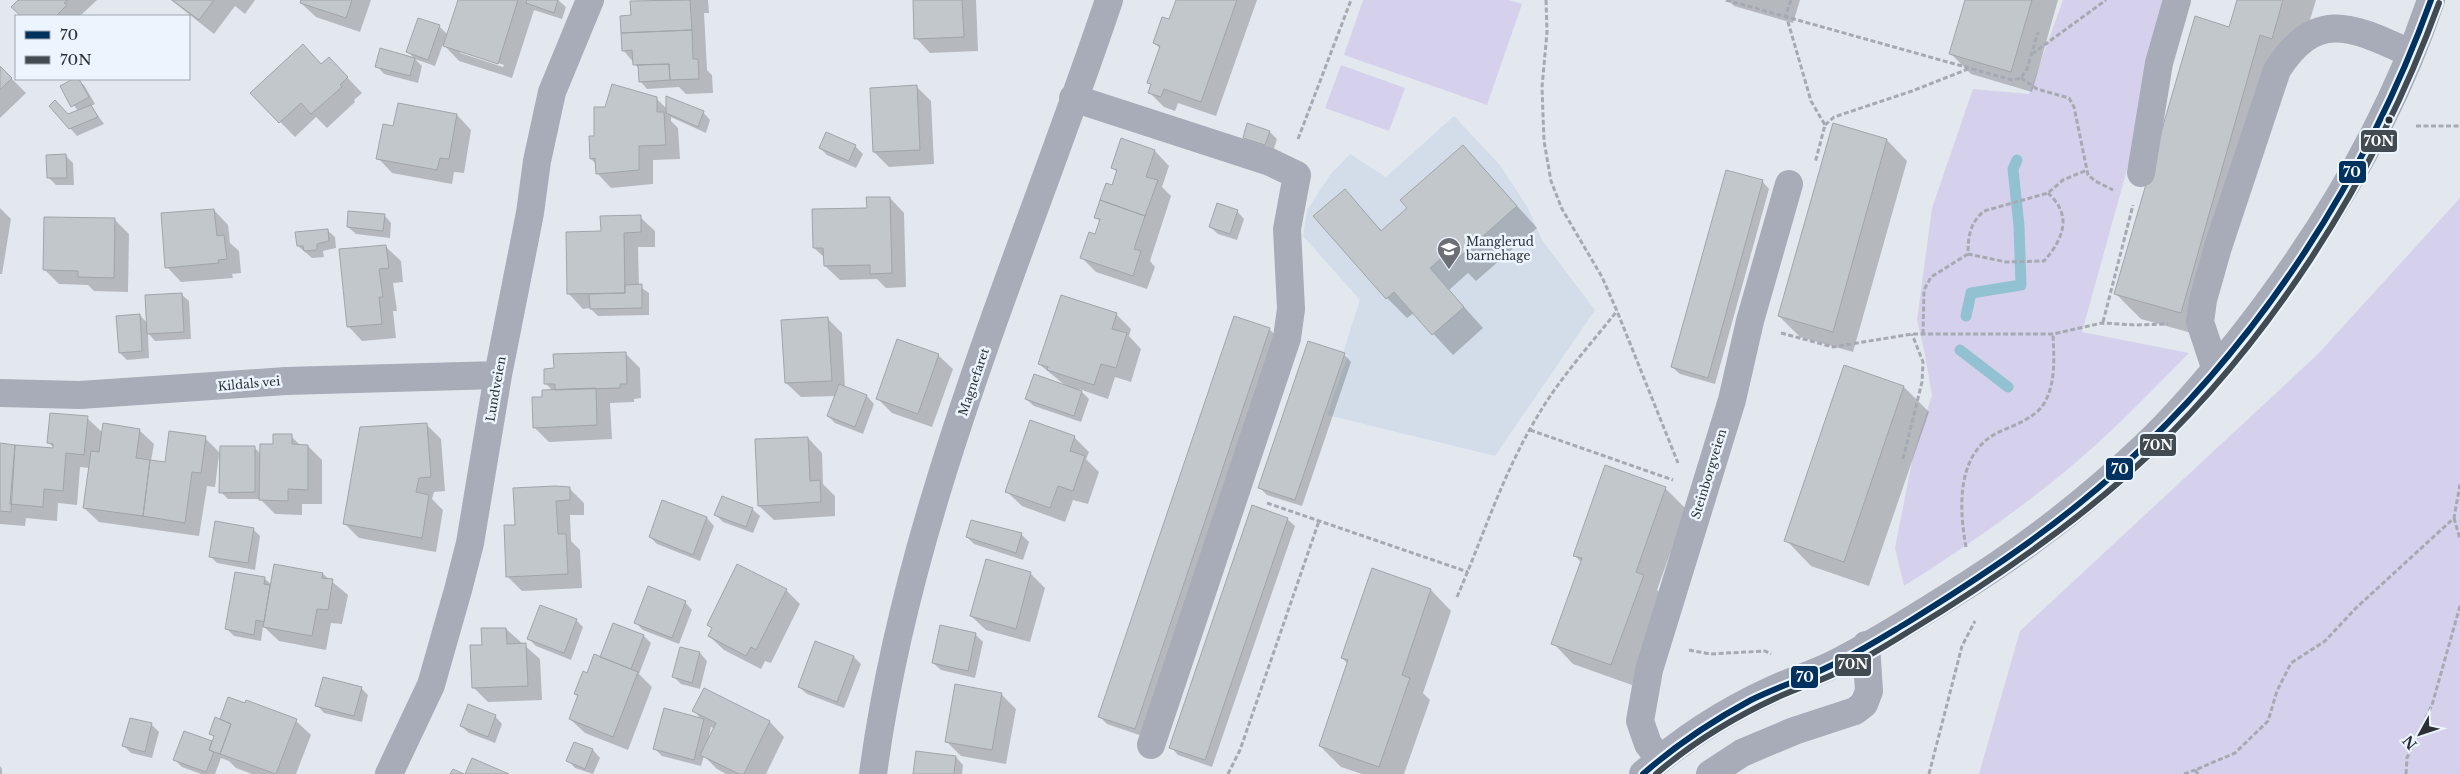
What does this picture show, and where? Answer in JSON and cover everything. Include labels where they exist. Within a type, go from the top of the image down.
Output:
[{"type":"street","name":"Lundveien","points":[[389,774],[431,685],[448,628],[470,543],[498,375],[530,213],[537,161],[552,92],[590,0]]},
{"type":"street","name":"Magnefaret","points":[[873,774],[904,610],[926,529],[983,356],[1109,0]]},
{"type":"street","points":[[2141,173],[2160,63],[2177,0]]},
{"type":"street","points":[[1651,766],[1728,713],[1770,690],[1830,666],[1948,597],[2047,530],[2143,449],[2216,370],[2278,291],[2336,201],[2384,113],[2431,0]]},
{"type":"street","points":[[2216,370],[2200,322],[2203,300],[2218,247],[2277,70],[2285,58],[2311,34],[2330,27],[2357,31],[2410,53]]},
{"type":"street","points":[[1073,98],[1270,162],[1297,175],[1287,229],[1291,309],[1287,338],[1151,746]]},
{"type":"street","name":"Steinborgveien","points":[[1651,766],[1648,744],[1640,721],[1649,670],[1700,492],[1732,400],[1750,321],[1789,184]]},
{"type":"street","name":"Kildals vei","points":[[0,393],[80,395],[286,381],[498,375]]},
{"type":"street","points":[[1710,774],[1742,753],[1794,731],[1855,711],[1864,704],[1869,691],[1866,644]]},
{"type":"path","points":[[1286,170],[1351,0]]},
{"type":"path","points":[[1546,0],[1547,32],[1542,87],[1544,140],[1551,181],[1562,209],[1602,277],[1674,458],[1700,492]]},
{"type":"path","points":[[1726,0],[1786,15],[2012,80],[2021,78],[2027,69],[2038,32]]},
{"type":"path","points":[[1791,0],[1786,15],[1811,100],[1826,125]]},
{"type":"path","points":[[2032,54],[2106,0]]},
{"type":"path","points":[[1789,184],[1813,170],[1826,125],[1834,118],[1912,91],[1969,68]]},
{"type":"path","points":[[2021,78],[2037,89],[2069,98],[2074,107],[2088,175],[2111,190],[2118,189]]},
{"type":"path","points":[[2411,126],[2460,126]]},
{"type":"path","points":[[1968,254],[1968,236],[1976,218],[1984,211],[2048,193],[2063,180],[2087,170]]},
{"type":"path","points":[[2102,323],[2141,173]]},
{"type":"path","points":[[1923,334],[1924,290],[1931,277],[1968,254],[2006,262],[2044,260],[2057,243],[2062,232],[2060,209],[2048,193]]},
{"type":"path","points":[[1457,597],[1502,486],[1530,430],[1572,366],[1617,311]]},
{"type":"path","points":[[1750,321],[1789,337],[1833,347],[1912,334],[2054,334],[2102,323],[2136,325],[2200,322]]},
{"type":"path","points":[[1903,459],[1922,382],[1923,362],[1912,334]]},
{"type":"path","points":[[1967,555],[1962,522],[1963,486],[1970,459],[1989,439],[2024,421],[2044,403],[2054,367],[2054,334]]},
{"type":"path","points":[[1530,430],[1700,492]]},
{"type":"path","points":[[2460,484],[2454,518],[2460,539]]},
{"type":"path","points":[[1235,491],[1468,572]]},
{"type":"path","points":[[2184,774],[2197,772],[2235,753],[2268,721],[2276,691],[2291,663],[2325,641],[2356,608],[2454,518]]},
{"type":"path","points":[[1228,774],[1240,750],[1319,521]]},
{"type":"path","points":[[2406,774],[2407,758],[2432,705],[2460,606]]},
{"type":"path","points":[[1929,774],[1962,646],[1977,617]]},
{"type":"path","points":[[1658,640],[1710,654],[1765,651],[1774,655]]},
{"type":"shaded area","points":[[1363,0],[1509,0],[1522,4],[1487,105],[1344,55]]},
{"type":"shaded area","points":[[2063,0],[2174,0],[2082,332],[2189,353],[2112,430],[2062,474],[1985,532],[1904,586],[1895,548],[1913,456],[1932,395],[1917,320],[1932,208],[1973,89],[2029,94]]},
{"type":"shaded area","points":[[1341,65],[1405,88],[1389,131],[1325,108]]},
{"type":"shaded area","name":"Manglerud barnehage","points":[[1454,116],[1500,165],[1528,208],[1542,240],[1595,310],[1495,456],[1327,415],[1348,355],[1343,353],[1360,300],[1303,236],[1307,210],[1330,175],[1350,154],[1386,177]]},
{"type":"shaded area","points":[[2460,198],[2460,774],[1979,774],[2020,631],[2318,354]]},
{"type":"building","points":[[18,0],[68,0],[64,3],[67,5],[57,15],[20,15],[11,7]]},
{"type":"building","points":[[172,0],[214,0],[199,20]]},
{"type":"building","points":[[301,0],[352,0],[346,18],[300,3]]},
{"type":"building","points":[[458,0],[518,0],[498,64],[443,46]]},
{"type":"building","points":[[527,0],[558,0],[554,13],[526,3]]},
{"type":"building","points":[[690,0],[692,30],[621,33],[620,16],[631,15],[630,1]]},
{"type":"building","points":[[913,0],[962,0],[964,37],[914,39]]},
{"type":"building","points":[[1176,0],[1237,0],[1201,102],[1164,89],[1161,97],[1148,93],[1151,84],[1147,83],[1160,46],[1153,43],[1162,17],[1169,19]]},
{"type":"building","points":[[1965,0],[2032,0],[2011,72],[1949,54]]},
{"type":"building","points":[[2237,0],[2283,0],[2272,39],[2260,35],[2181,313],[2114,294],[2195,16],[2229,27]]},
{"type":"building","points":[[418,18],[440,25],[428,60],[406,52]]},
{"type":"building","points":[[692,30],[693,59],[698,59],[699,79],[670,80],[669,64],[633,65],[632,50],[622,51],[621,33]]},
{"type":"building","points":[[303,44],[321,64],[329,57],[348,77],[340,85],[342,87],[311,114],[301,103],[279,123],[250,93]]},
{"type":"building","points":[[380,48],[415,58],[410,76],[375,67]]},
{"type":"building","points":[[669,64],[670,80],[639,82],[638,65]]},
{"type":"building","points":[[0,66],[12,78],[0,90]]},
{"type":"building","points":[[71,80],[80,80],[89,97],[71,107],[60,86]]},
{"type":"building","points":[[612,84],[657,97],[657,112],[664,112],[666,145],[639,146],[639,170],[596,174],[595,158],[590,159],[589,136],[594,136],[594,107],[605,107]]},
{"type":"building","points":[[917,85],[920,150],[873,152],[870,88]]},
{"type":"building","points":[[666,96],[704,111],[698,127],[666,113]]},
{"type":"building","points":[[55,100],[68,114],[91,105],[98,117],[69,129],[49,106]]},
{"type":"building","points":[[398,103],[457,114],[449,159],[440,158],[437,170],[376,159],[383,124],[393,126]]},
{"type":"building","points":[[1247,123],[1270,131],[1265,145],[1243,138]]},
{"type":"building","points":[[1833,123],[1887,139],[1833,332],[1778,316]]},
{"type":"building","points":[[826,132],[856,145],[849,161],[819,148]]},
{"type":"building","points":[[1121,138],[1155,150],[1146,177],[1158,180],[1145,216],[1100,200],[1106,183],[1112,185],[1117,170],[1111,168]]},
{"type":"building","points":[[1463,145],[1517,206],[1455,261],[1448,252],[1430,268],[1464,307],[1432,335],[1394,292],[1386,299],[1313,216],[1345,189],[1381,231],[1407,208],[1400,200]]},
{"type":"building","points":[[66,154],[67,178],[47,178],[46,155]]},
{"type":"building","points":[[1726,170],[1763,180],[1708,378],[1671,367]]},
{"type":"building","points":[[866,197],[890,197],[892,273],[870,274],[870,265],[824,266],[823,248],[813,248],[812,209],[867,208]]},
{"type":"building","points":[[1100,200],[1145,216],[1134,249],[1141,251],[1133,276],[1080,258],[1089,232],[1095,234],[1100,219],[1094,218]]},
{"type":"building","points":[[1217,203],[1238,210],[1230,234],[1209,227]]},
{"type":"building","points":[[214,209],[217,236],[224,235],[227,259],[218,260],[219,263],[165,268],[161,213]]},
{"type":"building","points":[[348,211],[385,214],[383,231],[347,227]]},
{"type":"building","points":[[641,215],[641,232],[624,233],[625,293],[567,294],[566,232],[601,231],[600,216]]},
{"type":"building","points":[[44,217],[115,218],[114,278],[78,277],[78,271],[43,270]]},
{"type":"building","points":[[328,229],[329,241],[317,244],[317,250],[304,251],[303,246],[297,246],[295,232]]},
{"type":"building","points":[[386,245],[389,268],[379,269],[383,297],[379,297],[382,324],[347,327],[339,249]]},
{"type":"building","points":[[642,284],[642,308],[590,309],[589,294],[625,293],[625,285]]},
{"type":"building","points":[[182,293],[184,332],[147,334],[145,295]]},
{"type":"building","points":[[1061,295],[1117,313],[1112,329],[1127,333],[1116,368],[1101,364],[1094,385],[1047,370],[1048,367],[1038,364]]},
{"type":"building","points":[[140,314],[142,351],[119,353],[116,316]]},
{"type":"building","points":[[1234,316],[1270,328],[1135,729],[1098,717]]},
{"type":"building","points":[[828,317],[832,381],[785,383],[781,320]]},
{"type":"building","points":[[897,339],[939,354],[918,414],[876,399]]},
{"type":"building","points":[[1308,341],[1345,353],[1295,500],[1258,488]]},
{"type":"building","points":[[626,352],[627,384],[620,384],[620,388],[555,390],[555,384],[544,384],[544,369],[554,368],[553,354]]},
{"type":"building","points":[[1844,365],[1904,386],[1844,562],[1784,541]]},
{"type":"building","points":[[1034,374],[1082,391],[1074,416],[1025,399]]},
{"type":"building","points":[[839,384],[867,395],[855,427],[827,416]]},
{"type":"building","points":[[596,388],[597,425],[533,428],[532,397],[542,397],[542,390]]},
{"type":"building","points":[[50,413],[88,416],[84,455],[66,453],[63,491],[44,489],[43,507],[10,504],[15,445],[53,448],[53,444],[47,443]]},
{"type":"building","points":[[1030,420],[1075,436],[1070,451],[1085,456],[1073,491],[1058,486],[1050,508],[1005,492]]},
{"type":"building","points":[[103,423],[140,429],[136,458],[150,460],[143,516],[83,508],[91,451],[99,452]]},
{"type":"building","points":[[427,423],[431,477],[419,478],[416,492],[429,495],[422,538],[343,524],[360,427]]},
{"type":"building","points":[[169,431],[206,436],[201,473],[192,472],[185,523],[143,516],[150,460],[165,462]]},
{"type":"building","points":[[273,434],[292,434],[292,444],[308,445],[308,490],[288,489],[288,501],[259,500],[260,444],[273,444]]},
{"type":"building","points":[[808,437],[810,481],[820,480],[821,502],[758,506],[755,439]]},
{"type":"building","points":[[0,443],[15,445],[11,512],[0,511]]},
{"type":"building","points":[[220,446],[255,446],[255,492],[219,493]]},
{"type":"building","points":[[1605,465],[1666,487],[1636,572],[1644,575],[1611,665],[1551,644],[1582,558],[1573,556]]},
{"type":"building","points":[[570,487],[570,500],[556,501],[558,534],[566,534],[568,574],[506,577],[504,525],[515,525],[513,488]]},
{"type":"building","points":[[722,496],[753,508],[746,527],[714,515]]},
{"type":"building","points":[[662,500],[707,517],[693,555],[649,537]]},
{"type":"building","points":[[1252,505],[1288,518],[1205,760],[1169,748]]},
{"type":"building","points":[[971,520],[1022,533],[1016,553],[966,537]]},
{"type":"building","points":[[215,521],[254,528],[248,563],[209,557]]},
{"type":"building","points":[[986,559],[1031,572],[1016,629],[970,616]]},
{"type":"building","points":[[274,564],[323,573],[322,578],[333,579],[328,610],[317,609],[312,636],[263,627]]},
{"type":"building","points":[[737,564],[787,589],[756,650],[751,647],[746,656],[708,636],[712,628],[707,625]]},
{"type":"building","points":[[1372,568],[1431,589],[1402,675],[1410,678],[1379,767],[1319,746],[1348,660],[1341,658]]},
{"type":"building","points":[[235,572],[265,577],[264,584],[270,585],[264,622],[256,620],[254,635],[225,629]]},
{"type":"building","points":[[648,586],[686,601],[672,638],[634,623]]},
{"type":"building","points":[[540,605],[577,619],[564,653],[527,639]]},
{"type":"building","points":[[613,623],[644,635],[631,669],[600,657]]},
{"type":"building","points":[[940,625],[976,633],[968,671],[932,663]]},
{"type":"building","points":[[481,628],[506,628],[507,644],[526,643],[528,686],[472,688],[470,645],[482,645]]},
{"type":"building","points":[[815,641],[854,656],[837,702],[798,687]]},
{"type":"building","points":[[680,647],[700,652],[692,683],[672,677]]},
{"type":"building","points":[[594,654],[638,672],[613,737],[569,719],[578,695],[574,694],[583,671],[587,673]]},
{"type":"building","points":[[323,677],[362,687],[354,716],[315,706]]},
{"type":"building","points":[[955,684],[1002,693],[992,750],[945,742]]},
{"type":"building","points":[[704,688],[770,721],[744,774],[739,774],[700,755],[716,723],[692,711]]},
{"type":"building","points":[[228,697],[245,703],[246,700],[297,719],[276,774],[220,754],[231,724],[220,719]]},
{"type":"building","points":[[468,704],[496,715],[488,737],[460,726]]},
{"type":"building","points":[[664,708],[704,719],[694,760],[653,749]]},
{"type":"building","points":[[215,717],[231,724],[220,754],[209,750],[214,736],[209,734]]},
{"type":"building","points":[[130,718],[152,723],[145,752],[122,746]]},
{"type":"building","points":[[184,731],[212,741],[209,750],[214,752],[206,772],[173,760]]},
{"type":"building","points":[[574,742],[593,749],[585,769],[566,761]]},
{"type":"building","points":[[916,751],[956,756],[954,774],[913,774]]},
{"type":"building","points":[[472,758],[509,774],[465,774]]},
{"type":"building","points":[[453,769],[464,774],[450,774]]},
{"type":"waterway","points":[[1966,316],[1971,293],[2021,285],[2019,226],[2013,169],[2017,160]]},
{"type":"waterway","points":[[1960,350],[2008,387]]},
{"type":"transit line","name":"70","points":[[1643,774],[1681,743],[1722,716],[1751,700],[1820,671],[1859,651],[1989,570],[2071,511],[2122,467],[2173,418],[2220,366],[2264,310],[2305,252],[2342,192],[2375,130],[2405,65],[2431,0]]},
{"type":"transit line","name":"70N","points":[[1656,774],[1698,742],[1744,714],[1776,698],[1827,677],[1862,659],[1936,615],[1992,578],[2047,540],[2100,499],[2176,428],[2225,375],[2311,259],[2349,197],[2383,134],[2413,69],[2439,3]]},
{"type":"place","name":"Manglerud barnehage","points":[[1449,270]]}]
